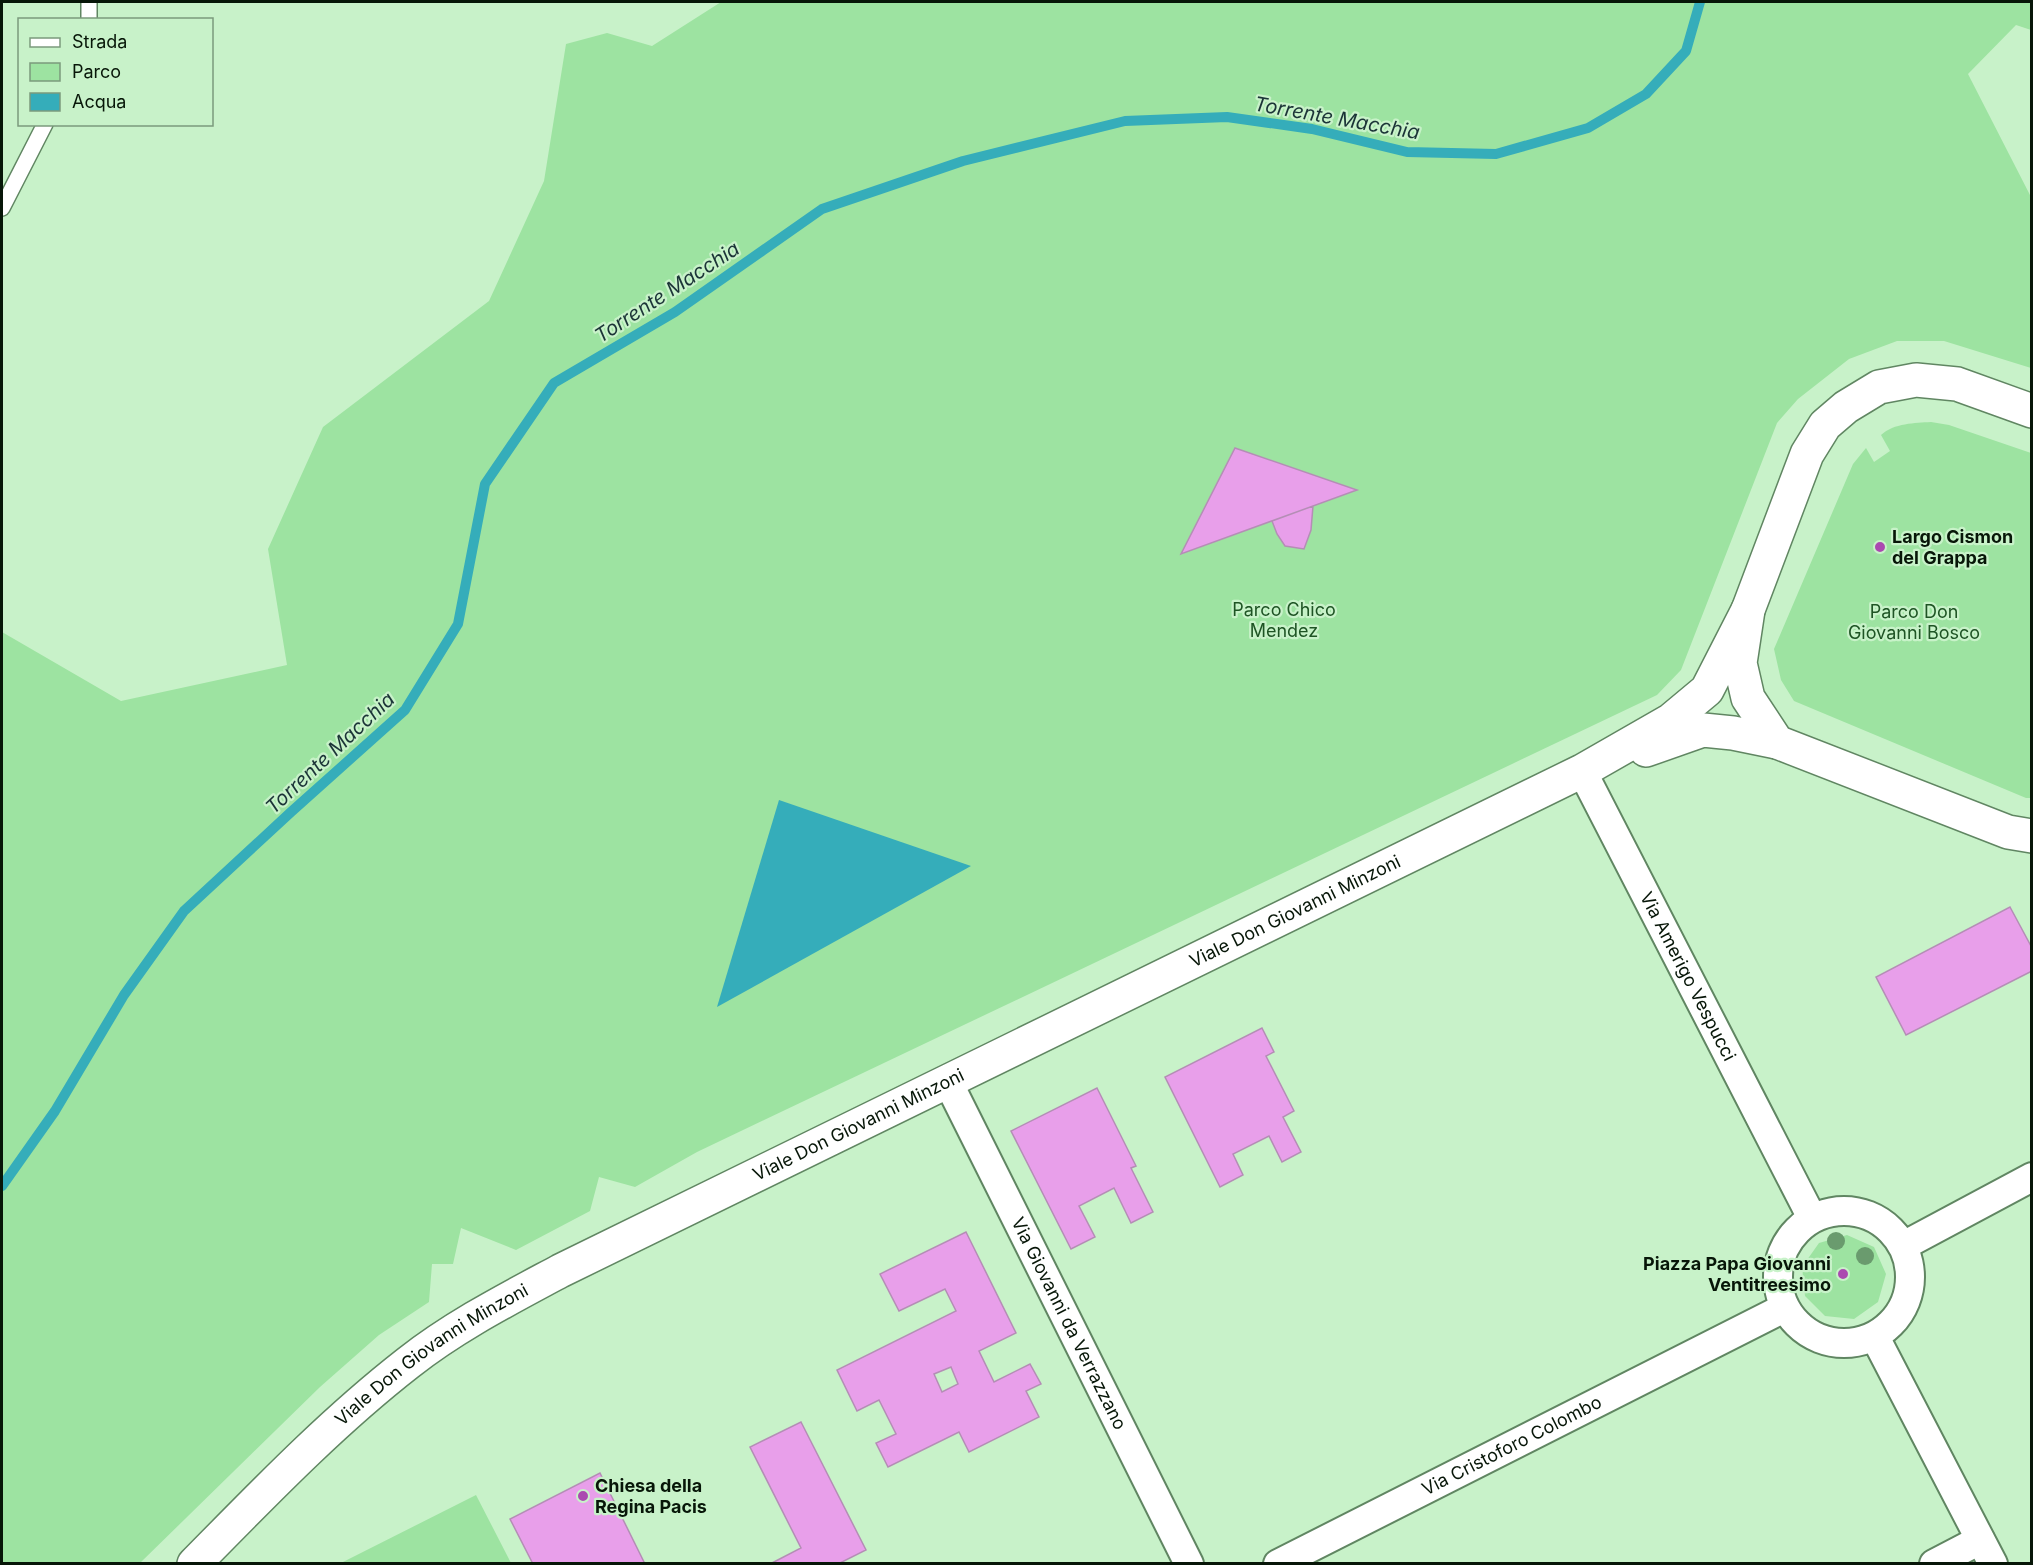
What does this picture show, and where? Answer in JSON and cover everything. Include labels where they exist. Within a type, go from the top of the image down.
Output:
[{"type":"street","points":[[1582,771],[1671,720],[1707,690],[1748,610],[1807,454],[1825,425],[1846,407],[1879,387],[1916,380],[1957,384],[2031,411]]},
{"type":"street","points":[[1748,610],[1740,663],[1748,698],[1777,742]]},
{"type":"street","points":[[1582,771],[1703,730],[1732,733],[1777,742],[2008,832],[2031,836]]},
{"type":"street","name":"Viale Don Giovanni Minzoni","points":[[194,1563],[344,1418],[409,1362],[487,1310],[560,1271],[1582,771]]},
{"type":"street","name":"Via Amerigo Vespucci","points":[[1582,771],[1812,1218]]},
{"type":"street","name":"Via Giovanni da Verrazzano","points":[[948,1082],[1189,1563]]},
{"type":"street","points":[[1903,1246],[2031,1177]]},
{"type":"street","points":[[1846,1210],[1879,1220],[1903,1246],[1911,1280],[1900,1313],[1875,1337],[1840,1344],[1807,1334],[1784,1308],[1776,1275],[1786,1242],[1812,1218],[1846,1210]]},
{"type":"street","name":"Via Cristoforo Colombo","points":[[1278,1563],[1784,1308]]},
{"type":"street","points":[[1875,1337],[1987,1552],[1934,1563]]},
{"type":"lane","points":[[89,2],[89,18]]},
{"type":"lane","points":[[2,208],[44,126]]},
{"type":"green space","name":"Parco Chico Mendez","points":[[721,2],[2031,2],[2031,30],[2016,25],[1968,74],[2031,197],[2031,368],[1944,341],[1897,341],[1849,359],[1798,399],[1777,423],[1681,670],[1657,695],[697,1152],[635,1187],[599,1177],[590,1211],[516,1250],[461,1228],[453,1264],[432,1264],[429,1302],[379,1335],[320,1387],[140,1563],[2,1563],[2,632],[121,701],[287,665],[268,549],[323,427],[489,301],[544,181],[566,44],[607,33],[652,46]]},
{"type":"green space","name":"Parco Don Giovanni Bosco","points":[[1931,422],[1949,425],[2031,453],[2031,798],[2026,798],[1794,701],[1781,680],[1774,649],[1853,464],[1866,448],[1874,462],[1890,451],[1881,435],[1886,431],[1905,424]]},
{"type":"green space","points":[[1847,1235],[1874,1247],[1886,1274],[1878,1302],[1854,1319],[1825,1316],[1805,1296],[1802,1267],[1819,1243]]},
{"type":"green space","points":[[476,1495],[511,1563],[341,1563]]},
{"type":"water","points":[[779,800],[971,866],[717,1007]]},
{"type":"building","points":[[1235,448],[1357,490],[1181,554]]},
{"type":"building","points":[[1313,506],[1311,530],[1304,549],[1285,546],[1272,521]]},
{"type":"building","points":[[2010,907],[2032,948],[2032,971],[1906,1035],[1876,977]]},
{"type":"building","points":[[1262,1028],[1274,1052],[1266,1056],[1294,1111],[1283,1117],[1301,1152],[1282,1162],[1269,1136],[1233,1154],[1243,1175],[1220,1187],[1165,1077]]},
{"type":"building","points":[[1097,1088],[1136,1166],[1131,1168],[1153,1212],[1131,1223],[1114,1188],[1079,1206],[1095,1237],[1071,1249],[1011,1131]]},
{"type":"building","points":[[966,1232],[1016,1333],[979,1351],[994,1382],[1030,1364],[1041,1384],[1026,1391],[1039,1417],[969,1452],[959,1432],[888,1467],[876,1443],[896,1434],[879,1400],[857,1411],[837,1370],[956,1311],[945,1289],[899,1311],[880,1274]],"holes":[[[951,1367],[958,1384],[942,1392],[934,1374]]]},
{"type":"building","points":[[801,1422],[866,1550],[838,1564],[770,1564],[801,1548],[750,1447]]},
{"type":"building","name":"Chiesa della Regina Pacis","points":[[600,1473],[645,1564],[533,1564],[510,1519]]},
{"type":"waterway","name":"Torrente Macchia","points":[[2,1186],[55,1111],[124,995],[184,911],[405,710],[458,624],[485,484],[554,383],[675,312],[822,209],[963,161],[1125,121],[1227,117],[1312,129],[1407,152],[1496,154],[1588,128],[1646,94],[1686,51],[1700,2]]},
{"type":"place","name":"Largo Cismon del Grappa","points":[[1880,547]]},
{"type":"place","name":"Piazza Papa Giovanni Ventitreesimo","points":[[1843,1274]]},
{"type":"place","name":"Chiesa della Regina Pacis","points":[[583,1496]]}]
